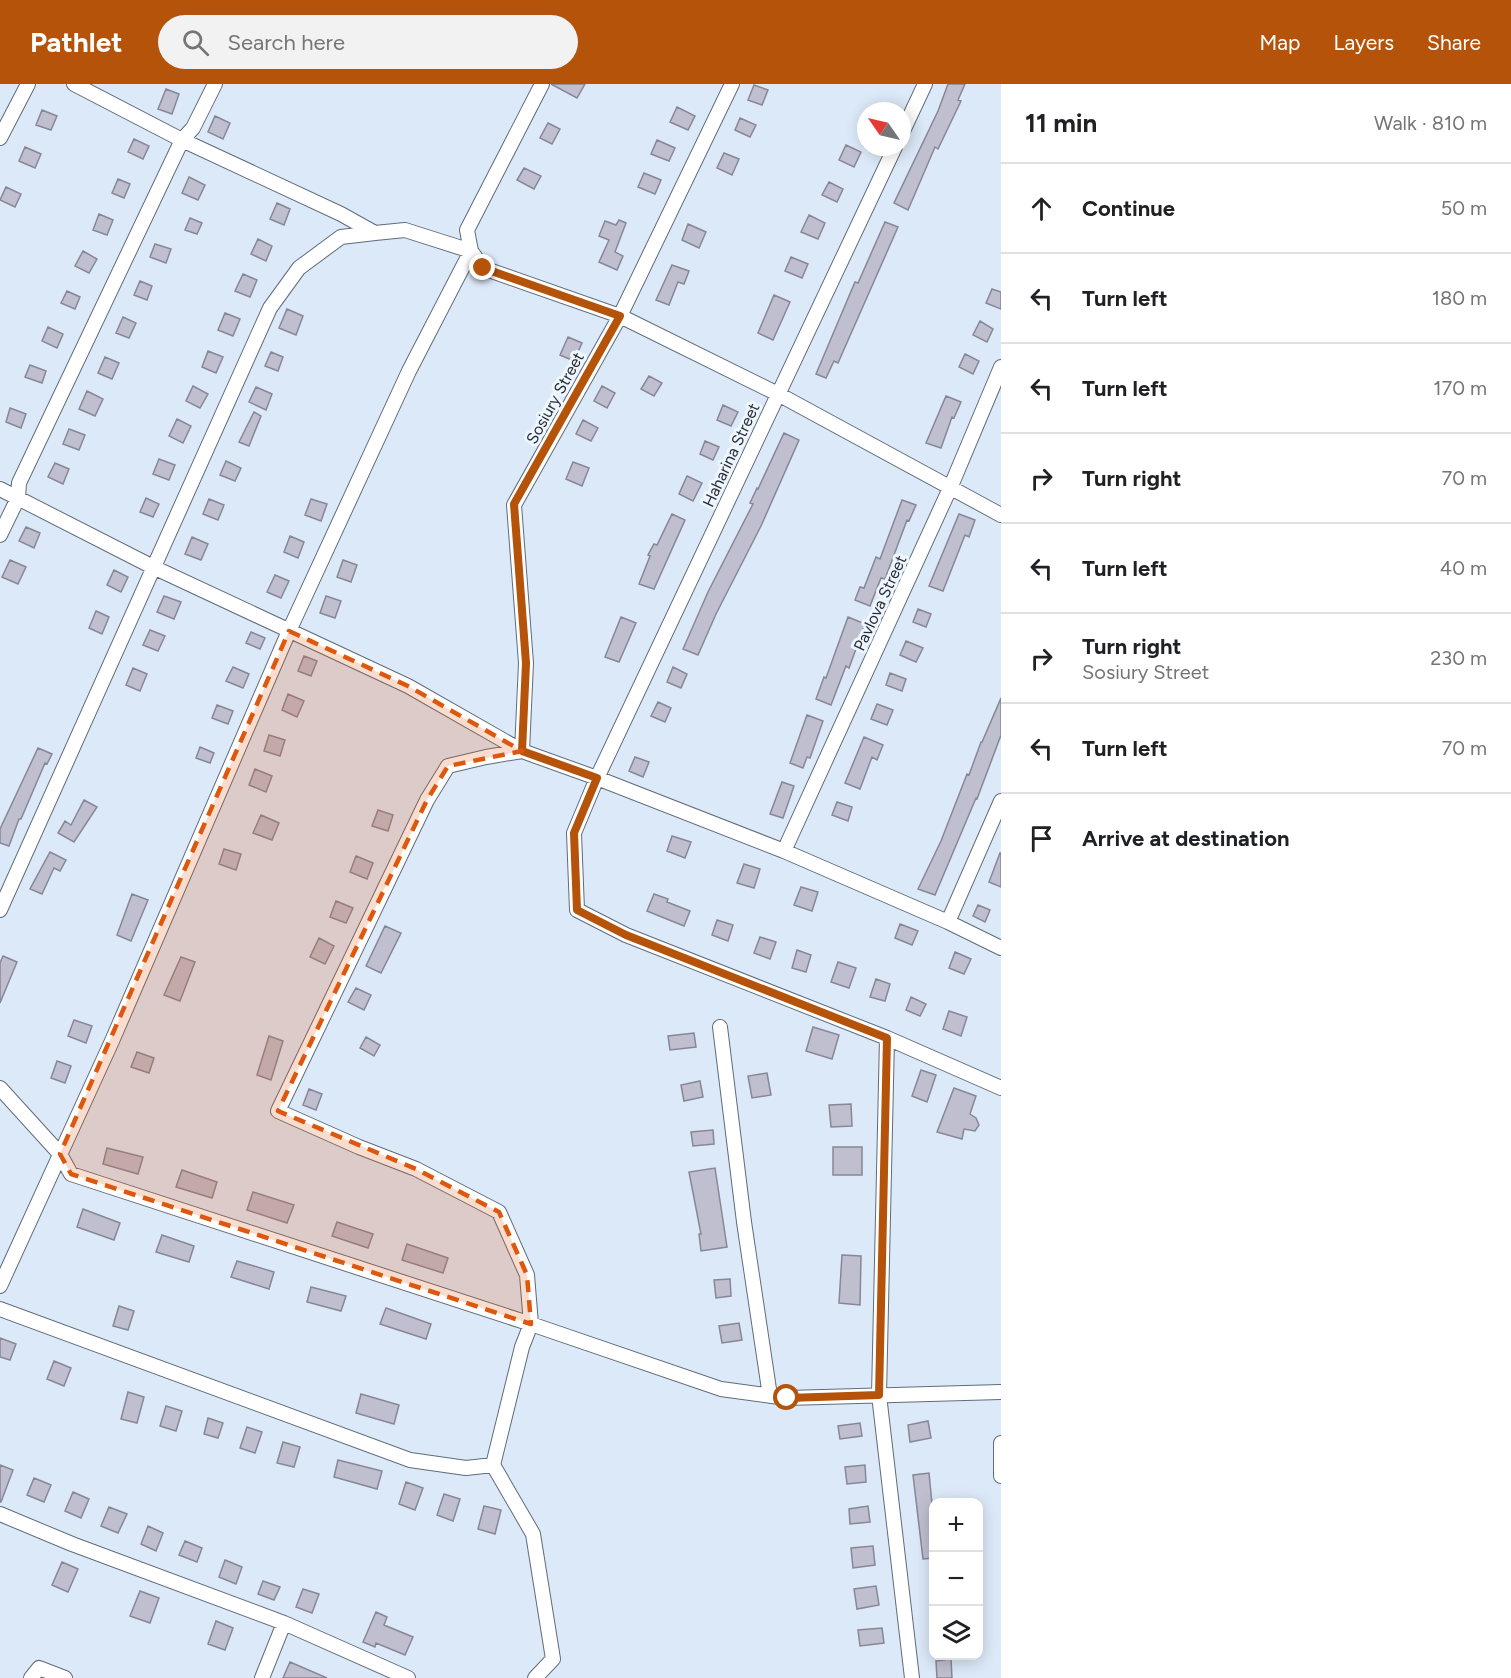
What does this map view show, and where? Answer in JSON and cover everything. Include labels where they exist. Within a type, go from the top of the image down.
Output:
[{"type":"street","points":[[0,138],[28,84]]},
{"type":"street","points":[[74,84],[182,140],[330,208],[375,233]]},
{"type":"street","points":[[0,535],[18,498],[19,483],[182,140],[193,128],[215,84]]},
{"type":"street","points":[[542,84],[467,230],[471,251],[483,268],[620,316],[778,394],[1001,515]]},
{"type":"street","name":"Sosiury Street","points":[[522,751],[526,663],[514,504],[620,316],[732,84]]},
{"type":"street","points":[[911,114],[925,84]]},
{"type":"street","name":"Haharina Street","points":[[887,1038],[626,935],[577,910],[574,833],[597,778],[891,156]]},
{"type":"street","points":[[0,910],[270,308],[300,268],[341,237],[405,230],[471,251]]},
{"type":"street","points":[[0,1286],[112,1041],[289,631],[409,371],[471,251]]},
{"type":"street","name":"Pavlova Street","points":[[784,851],[951,486],[1001,367]]},
{"type":"street","points":[[0,489],[153,567],[408,686],[522,751],[784,851],[948,922],[1001,948]]},
{"type":"street","points":[[522,751],[448,766],[427,800],[278,1111],[359,1147],[416,1169],[498,1212],[527,1275],[531,1324],[522,1347],[493,1465],[533,1534],[553,1659],[535,1678]]},
{"type":"street","points":[[948,922],[1001,801]]},
{"type":"street","points":[[720,1027],[744,1222],[770,1396]]},
{"type":"street","points":[[912,1678],[879,1395],[887,1038],[1001,1088]]},
{"type":"street","points":[[0,1089],[60,1154],[71,1174],[531,1324],[721,1389],[787,1398],[1001,1392]]},
{"type":"street","points":[[0,1308],[410,1460],[466,1468],[493,1465]]},
{"type":"street","points":[[1001,1443],[1001,1476]]},
{"type":"street","points":[[0,1514],[72,1544],[284,1623],[408,1678]]},
{"type":"street","points":[[262,1678],[284,1623]]},
{"type":"street","points":[[31,1678],[39,1668],[65,1678]]},
{"type":"highlighted area","points":[[289,631],[408,686],[522,751],[448,766],[427,800],[278,1111],[416,1169],[499,1212],[527,1275],[531,1324],[71,1174],[60,1154]]},
{"type":"building","points":[[551,84],[585,84],[577,98]]},
{"type":"building","points":[[948,84],[965,84],[958,100],[961,101],[938,149],[935,147],[908,210],[894,203],[938,111]]},
{"type":"building","points":[[754,85],[768,90],[762,105],[748,100]]},
{"type":"building","points":[[166,89],[179,94],[172,114],[158,109]]},
{"type":"building","points":[[677,107],[695,116],[688,130],[670,122]]},
{"type":"building","points":[[42,110],[57,116],[51,130],[36,125]]},
{"type":"building","points":[[215,116],[230,123],[223,139],[208,132]]},
{"type":"building","points":[[740,118],[756,125],[750,137],[735,130]]},
{"type":"building","points":[[548,123],[560,129],[552,144],[540,138]]},
{"type":"building","points":[[134,139],[149,146],[143,159],[128,152]]},
{"type":"building","points":[[657,140],[675,148],[669,161],[651,154]]},
{"type":"building","points":[[846,145],[857,150],[857,156],[859,156],[854,167],[839,160]]},
{"type":"building","points":[[25,147],[41,154],[35,168],[19,161]]},
{"type":"building","points":[[724,153],[739,159],[732,175],[717,168]]},
{"type":"building","points":[[524,168],[541,176],[534,189],[517,180]]},
{"type":"building","points":[[644,173],[661,180],[655,194],[638,187]]},
{"type":"building","points":[[189,177],[205,185],[198,200],[182,193]]},
{"type":"building","points":[[118,179],[130,184],[124,198],[112,193]]},
{"type":"building","points":[[829,182],[843,189],[837,202],[822,195]]},
{"type":"building","points":[[6,187],[21,194],[15,207],[0,200]]},
{"type":"building","points":[[277,203],[290,209],[284,225],[270,219]]},
{"type":"building","points":[[99,214],[113,220],[107,235],[93,230]]},
{"type":"building","points":[[809,215],[825,223],[818,239],[801,232]]},
{"type":"building","points":[[190,218],[202,223],[197,234],[185,230]]},
{"type":"building","points":[[619,220],[626,223],[615,252],[623,256],[617,270],[599,262],[609,240],[599,236],[605,221],[616,225]]},
{"type":"building","points":[[885,222],[898,227],[838,363],[834,361],[826,378],[816,374],[855,282],[858,283]]},
{"type":"building","points":[[688,224],[706,232],[699,248],[682,240]]},
{"type":"building","points":[[258,239],[272,246],[266,261],[251,254]]},
{"type":"building","points":[[155,244],[171,249],[166,263],[150,257]]},
{"type":"building","points":[[83,251],[97,259],[89,273],[75,266]]},
{"type":"building","points":[[791,257],[808,264],[802,278],[785,271]]},
{"type":"building","points":[[672,265],[689,271],[684,284],[678,282],[669,305],[656,300]]},
{"type":"building","points":[[243,274],[257,280],[250,297],[235,291]]},
{"type":"building","points":[[140,281],[152,286],[147,300],[134,295]]},
{"type":"building","points":[[992,289],[1001,292],[1001,309],[986,303]]},
{"type":"building","points":[[67,291],[80,297],[75,309],[61,303]]},
{"type":"building","points":[[774,295],[790,302],[773,340],[758,333]]},
{"type":"building","points":[[287,309],[303,316],[296,335],[279,328]]},
{"type":"building","points":[[225,313],[240,319],[233,336],[218,330]]},
{"type":"building","points":[[123,317],[136,323],[129,338],[116,333]]},
{"type":"building","points":[[980,321],[993,329],[987,342],[973,335]]},
{"type":"building","points":[[48,327],[63,334],[57,348],[42,341]]},
{"type":"building","points":[[568,337],[582,343],[574,361],[560,355]]},
{"type":"building","points":[[208,351],[223,357],[216,373],[202,367]]},
{"type":"building","points":[[271,352],[283,357],[278,371],[265,366]]},
{"type":"building","points":[[965,354],[979,361],[973,374],[959,367]]},
{"type":"building","points":[[105,357],[119,363],[112,379],[98,373]]},
{"type":"building","points":[[30,365],[46,371],[42,383],[25,377]]},
{"type":"building","points":[[649,376],[662,383],[654,396],[641,389]]},
{"type":"building","points":[[193,386],[208,394],[200,408],[186,401]]},
{"type":"building","points":[[602,386],[615,393],[607,408],[594,401]]},
{"type":"building","points":[[256,387],[272,394],[266,410],[249,402]]},
{"type":"building","points":[[87,391],[103,399],[95,416],[79,409]]},
{"type":"building","points":[[946,396],[961,402],[954,418],[952,417],[941,448],[926,443]]},
{"type":"building","points":[[723,405],[738,412],[731,426],[717,420]]},
{"type":"building","points":[[10,408],[26,414],[21,428],[6,422]]},
{"type":"building","points":[[254,412],[261,416],[249,446],[239,442]]},
{"type":"building","points":[[177,419],[191,426],[183,443],[169,436]]},
{"type":"building","points":[[583,420],[598,428],[591,441],[576,434]]},
{"type":"building","points":[[69,429],[85,435],[79,450],[63,444]]},
{"type":"building","points":[[784,433],[799,440],[761,526],[716,614],[698,655],[683,649],[708,592],[753,504],[750,503]]},
{"type":"building","points":[[705,441],[719,447],[713,460],[700,454]]},
{"type":"building","points":[[159,459],[175,465],[169,480],[153,474]]},
{"type":"building","points":[[226,461],[241,468],[235,481],[220,475]]},
{"type":"building","points":[[573,462],[589,468],[582,486],[566,479]]},
{"type":"building","points":[[55,463],[69,469],[63,484],[48,477]]},
{"type":"building","points":[[687,476],[702,483],[693,501],[679,494]]},
{"type":"building","points":[[146,498],[159,504],[153,517],[140,512]]},
{"type":"building","points":[[209,499],[224,505],[218,520],[203,514]]},
{"type":"building","points":[[311,499],[327,504],[321,521],[305,515]]},
{"type":"building","points":[[902,500],[916,505],[909,521],[907,520],[885,579],[881,578],[870,606],[855,600],[860,587],[864,588],[876,557],[880,559]]},
{"type":"building","points":[[672,514],[685,520],[654,589],[639,584],[650,556],[648,555],[654,544],[657,545]]},
{"type":"building","points":[[959,514],[975,520],[969,537],[965,535],[943,591],[929,586]]},
{"type":"building","points":[[26,527],[40,533],[34,548],[19,541]]},
{"type":"building","points":[[290,536],[304,542],[298,558],[284,552]]},
{"type":"building","points":[[192,537],[208,544],[201,560],[185,554]]},
{"type":"building","points":[[10,560],[26,567],[18,584],[2,577]]},
{"type":"building","points":[[343,560],[357,565],[351,582],[337,577]]},
{"type":"building","points":[[114,570],[128,577],[121,592],[107,585]]},
{"type":"building","points":[[275,575],[289,581],[281,598],[267,592]]},
{"type":"building","points":[[164,596],[181,602],[174,619],[157,612]]},
{"type":"building","points":[[326,596],[341,601],[335,618],[320,613]]},
{"type":"building","points":[[918,609],[931,614],[926,627],[913,622]]},
{"type":"building","points":[[96,611],[109,617],[102,634],[89,628]]},
{"type":"building","points":[[621,617],[636,623],[619,662],[605,657]]},
{"type":"building","points":[[848,617],[865,624],[849,668],[846,666],[831,705],[816,699]]},
{"type":"building","points":[[150,630],[165,636],[158,651],[143,645]]},
{"type":"building","points":[[251,632],[265,638],[260,649],[246,643]]},
{"type":"building","points":[[906,641],[923,648],[916,662],[900,655]]},
{"type":"building","points":[[304,656],[317,661],[311,676],[298,671]]},
{"type":"building","points":[[233,667],[249,674],[243,688],[226,681]]},
{"type":"building","points":[[673,667],[687,674],[681,688],[667,682]]},
{"type":"building","points":[[133,668],[147,674],[140,691],[126,685]]},
{"type":"building","points":[[890,673],[906,679],[902,691],[886,685]]},
{"type":"building","points":[[288,694],[304,701],[297,717],[282,710]]},
{"type":"building","points":[[1001,698],[1001,735],[977,799],[935,895],[918,889],[941,841],[967,774],[969,775]]},
{"type":"building","points":[[658,702],[671,708],[665,722],[651,716]]},
{"type":"building","points":[[877,704],[893,710],[887,725],[871,719]]},
{"type":"building","points":[[217,705],[233,711],[228,724],[212,718]]},
{"type":"building","points":[[807,715],[823,721],[810,758],[807,757],[803,768],[790,763]]},
{"type":"building","points":[[269,735],[285,740],[280,756],[264,751]]},
{"type":"building","points":[[864,737],[883,745],[877,760],[872,757],[860,789],[845,783]]},
{"type":"building","points":[[200,747],[214,753],[210,763],[196,758]]},
{"type":"building","points":[[38,748],[52,754],[47,764],[45,763],[9,846],[0,843],[0,829]]},
{"type":"building","points":[[635,757],[649,762],[643,777],[629,771]]},
{"type":"building","points":[[255,769],[272,776],[266,792],[249,785]]},
{"type":"building","points":[[782,782],[794,786],[783,818],[770,814]]},
{"type":"building","points":[[84,800],[97,807],[74,842],[58,833],[65,821],[71,825]]},
{"type":"building","points":[[837,802],[852,807],[848,821],[832,815]]},
{"type":"building","points":[[378,810],[393,815],[388,831],[372,826]]},
{"type":"building","points":[[261,815],[279,823],[272,840],[253,833]]},
{"type":"building","points":[[672,836],[691,842],[685,858],[667,851]]},
{"type":"building","points":[[224,849],[241,854],[236,870],[219,864]]},
{"type":"building","points":[[50,852],[66,860],[60,871],[54,868],[42,894],[30,889]]},
{"type":"building","points":[[1001,853],[1001,887],[989,882]]},
{"type":"building","points":[[356,856],[373,863],[367,879],[350,872]]},
{"type":"building","points":[[744,864],[760,869],[754,888],[737,883]]},
{"type":"building","points":[[801,887],[818,892],[812,911],[794,905]]},
{"type":"building","points":[[132,894],[148,900],[131,941],[117,935]]},
{"type":"building","points":[[654,894],[690,911],[684,926],[647,911]]},
{"type":"building","points":[[336,901],[353,908],[346,923],[330,917]]},
{"type":"building","points":[[978,905],[990,910],[985,922],[973,916]]},
{"type":"building","points":[[717,920],[733,925],[728,941],[712,935]]},
{"type":"building","points":[[900,924],[918,931],[912,945],[895,938]]},
{"type":"building","points":[[385,926],[401,933],[381,973],[366,966]]},
{"type":"building","points":[[760,937],[776,942],[770,959],[754,953]]},
{"type":"building","points":[[319,938],[334,946],[325,964],[310,957]]},
{"type":"building","points":[[797,950],[811,955],[806,972],[792,968]]},
{"type":"building","points":[[955,952],[971,959],[964,974],[949,968]]},
{"type":"building","points":[[3,956],[17,962],[0,1003],[0,963]]},
{"type":"building","points":[[181,957],[195,962],[180,1001],[164,995]]},
{"type":"building","points":[[838,962],[856,968],[849,988],[831,982]]},
{"type":"building","points":[[876,979],[890,984],[885,1001],[870,997]]},
{"type":"building","points":[[356,988],[371,995],[364,1010],[348,1002]]},
{"type":"building","points":[[911,997],[926,1004],[920,1016],[906,1010]]},
{"type":"building","points":[[949,1011],[967,1017],[961,1036],[943,1029]]},
{"type":"building","points":[[74,1020],[92,1026],[86,1043],[68,1036]]},
{"type":"building","points":[[813,1027],[839,1035],[832,1059],[806,1051]]},
{"type":"building","points":[[694,1033],[696,1047],[670,1050],[668,1036]]},
{"type":"building","points":[[269,1036],[283,1041],[271,1080],[257,1075]]},
{"type":"building","points":[[366,1037],[380,1045],[374,1056],[360,1048]]},
{"type":"building","points":[[137,1052],[154,1058],[149,1073],[131,1067]]},
{"type":"building","points":[[57,1061],[71,1066],[65,1083],[51,1078]]},
{"type":"building","points":[[921,1070],[936,1075],[927,1102],[912,1096]]},
{"type":"building","points":[[767,1073],[771,1095],[752,1098],[748,1076]]},
{"type":"building","points":[[700,1081],[703,1097],[684,1101],[681,1085]]},
{"type":"building","points":[[954,1088],[976,1096],[970,1114],[976,1118],[979,1125],[975,1131],[964,1129],[962,1139],[937,1132]]},
{"type":"building","points":[[309,1089],[322,1094],[316,1110],[303,1105]]},
{"type":"building","points":[[851,1104],[852,1126],[831,1127],[829,1105]]},
{"type":"building","points":[[713,1130],[714,1144],[693,1146],[691,1132]]},
{"type":"building","points":[[833,1147],[862,1147],[862,1175],[833,1175]]},
{"type":"building","points":[[107,1148],[143,1157],[138,1174],[103,1164]]},
{"type":"building","points":[[715,1168],[727,1247],[701,1251],[699,1234],[701,1234],[689,1172]]},
{"type":"building","points":[[182,1170],[217,1182],[212,1198],[176,1187]]},
{"type":"building","points":[[253,1192],[294,1205],[287,1223],[247,1210]]},
{"type":"building","points":[[83,1209],[120,1223],[114,1240],[77,1227]]},
{"type":"building","points":[[337,1222],[373,1234],[368,1248],[332,1236]]},
{"type":"building","points":[[162,1235],[194,1246],[189,1262],[156,1252]]},
{"type":"building","points":[[407,1244],[448,1258],[443,1273],[402,1260]]},
{"type":"building","points":[[842,1255],[861,1256],[860,1305],[839,1303]]},
{"type":"building","points":[[237,1261],[274,1272],[269,1289],[231,1277]]},
{"type":"building","points":[[730,1279],[731,1296],[716,1298],[714,1280]]},
{"type":"building","points":[[311,1287],[346,1296],[341,1311],[307,1302]]},
{"type":"building","points":[[119,1306],[134,1311],[128,1330],[113,1326]]},
{"type":"building","points":[[386,1308],[431,1324],[426,1339],[380,1324]]},
{"type":"building","points":[[739,1323],[742,1340],[722,1343],[719,1326]]},
{"type":"building","points":[[0,1338],[16,1344],[10,1360],[0,1357]]},
{"type":"building","points":[[54,1361],[71,1368],[64,1386],[47,1379]]},
{"type":"building","points":[[128,1392],[144,1397],[137,1423],[121,1419]]},
{"type":"building","points":[[361,1394],[399,1405],[394,1424],[356,1413]]},
{"type":"building","points":[[166,1406],[182,1411],[176,1431],[160,1426]]},
{"type":"building","points":[[208,1418],[223,1423],[218,1438],[204,1434]]},
{"type":"building","points":[[928,1421],[931,1438],[910,1442],[908,1425]]},
{"type":"building","points":[[860,1423],[862,1436],[840,1439],[838,1426]]},
{"type":"building","points":[[247,1427],[262,1432],[255,1453],[240,1448]]},
{"type":"building","points":[[283,1442],[300,1447],[294,1467],[277,1463]]},
{"type":"building","points":[[338,1460],[382,1471],[377,1489],[334,1477]]},
{"type":"building","points":[[0,1465],[13,1470],[1,1502],[0,1502]]},
{"type":"building","points":[[865,1465],[866,1482],[847,1484],[845,1467]]},
{"type":"building","points":[[929,1473],[931,1498],[929,1498],[929,1558],[923,1559],[913,1475]]},
{"type":"building","points":[[34,1478],[51,1485],[44,1502],[27,1495]]},
{"type":"building","points":[[406,1482],[423,1488],[415,1510],[399,1504]]},
{"type":"building","points":[[73,1492],[89,1499],[81,1518],[65,1511]]},
{"type":"building","points":[[444,1494],[460,1499],[453,1521],[437,1515]]},
{"type":"building","points":[[484,1506],[501,1510],[495,1534],[478,1529]]},
{"type":"building","points":[[868,1506],[870,1522],[850,1524],[849,1509]]},
{"type":"building","points":[[109,1507],[127,1514],[118,1533],[101,1526]]},
{"type":"building","points":[[148,1526],[163,1533],[156,1551],[141,1544]]},
{"type":"building","points":[[185,1541],[202,1548],[197,1562],[179,1555]]},
{"type":"building","points":[[873,1546],[875,1565],[853,1568],[851,1548]]},
{"type":"building","points":[[225,1560],[242,1567],[236,1584],[219,1577]]},
{"type":"building","points":[[62,1562],[78,1569],[68,1592],[52,1585]]},
{"type":"building","points":[[263,1581],[280,1587],[274,1600],[258,1594]]},
{"type":"building","points":[[876,1586],[879,1605],[857,1609],[854,1589]]},
{"type":"building","points":[[303,1589],[319,1594],[312,1613],[296,1607]]},
{"type":"building","points":[[140,1591],[159,1598],[150,1623],[130,1616]]},
{"type":"building","points":[[376,1612],[387,1617],[384,1625],[413,1637],[405,1655],[376,1643],[375,1647],[363,1642]]},
{"type":"building","points":[[216,1621],[233,1628],[225,1650],[208,1644]]},
{"type":"building","points":[[882,1628],[884,1643],[860,1646],[858,1630]]},
{"type":"building","points":[[951,1660],[952,1678],[937,1678],[936,1661]]},
{"type":"building","points":[[290,1662],[327,1678],[283,1678]]},
{"type":"route","points":[[483,268],[620,316],[514,504],[526,663],[522,751],[597,778],[574,833],[577,910],[626,935],[887,1038],[879,1395],[787,1398]]}]
